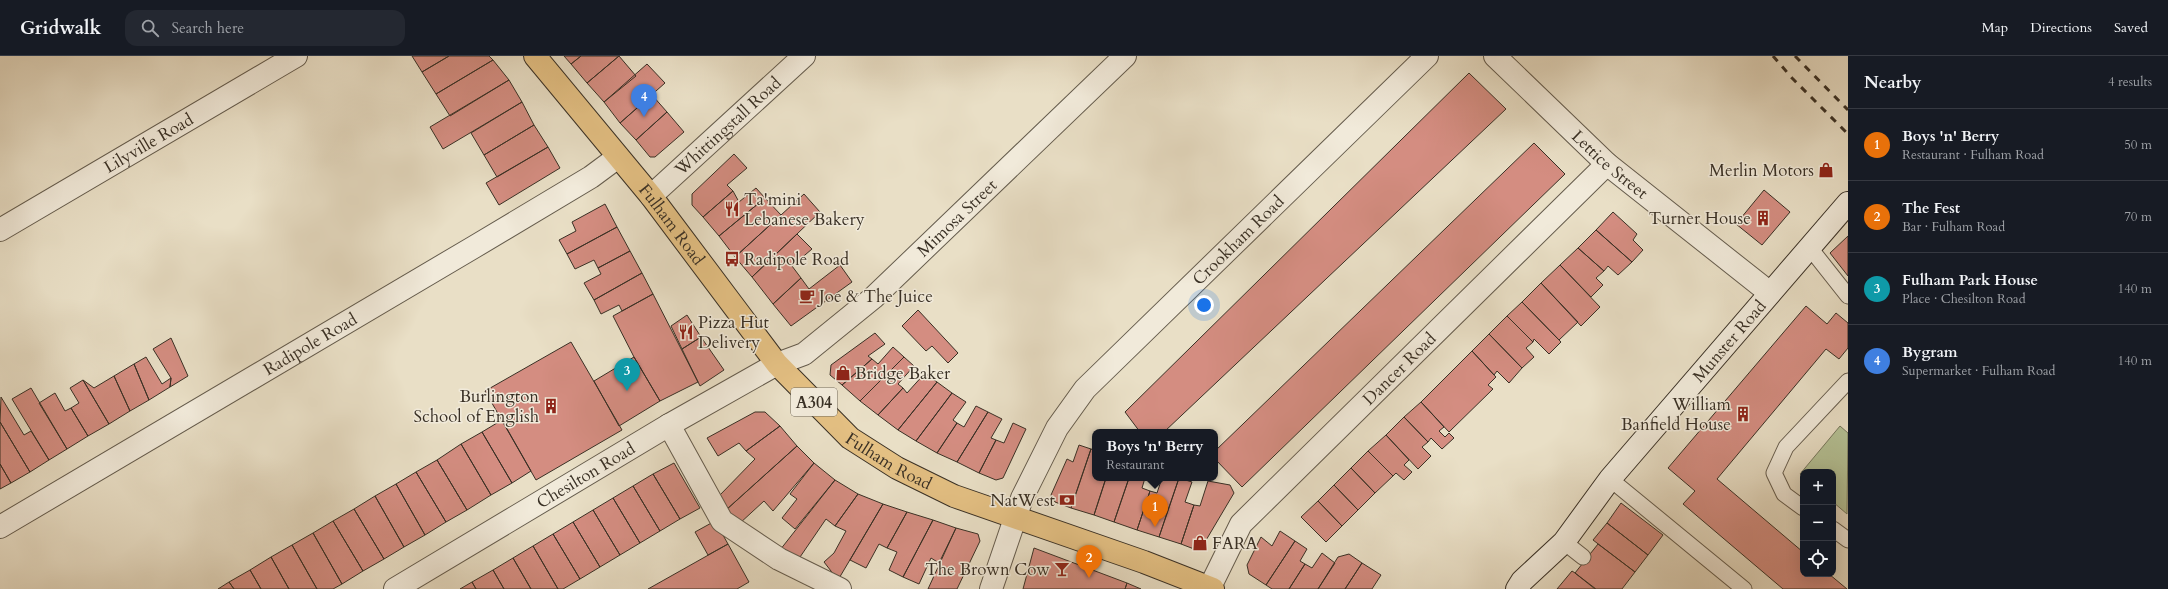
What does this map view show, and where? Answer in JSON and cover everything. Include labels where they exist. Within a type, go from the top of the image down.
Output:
[{"type":"main road","name":"Fulham Road","points":[[534,56],[651,196],[777,364],[850,438],[897,468],[954,496],[1144,562],[1212,588]]},
{"type":"street","name":"Lilyville Road","points":[[0,230],[296,56]]},
{"type":"street","name":"Whittingstall Road","points":[[651,196],[804,56]]},
{"type":"street","name":"Mimosa Street","points":[[777,364],[804,354],[873,298],[1125,56]]},
{"type":"street","name":"Crookham Road","points":[[991,589],[1022,498],[1058,428],[1085,389],[1427,56]]},
{"type":"street","name":"Lettice Street","points":[[1495,56],[1607,164],[1770,293]]},
{"type":"street","name":"Radipole Road","points":[[0,527],[591,177],[618,157]]},
{"type":"street","name":"Dancer Road","points":[[1212,588],[1241,524],[1607,164]]},
{"type":"street","name":"Munster Road","points":[[1516,589],[1522,581],[1564,542],[1610,479],[1848,203]]},
{"type":"street","name":"Chesilton Road","points":[[395,589],[669,425],[777,364]]},
{"type":"street","points":[[669,425],[722,521],[779,559],[840,589]]},
{"type":"lane","points":[[1810,248],[1848,296]]},
{"type":"lane","points":[[1800,506],[1784,494],[1774,473],[1786,447],[1848,381]]},
{"type":"lane","points":[[1610,479],[1744,589]]},
{"type":"lane","points":[[1836,531],[1848,540]]},
{"type":"lane","points":[[1564,542],[1583,557]]},
{"type":"green space","points":[[1840,426],[1848,433],[1847,514],[1836,505],[1836,469],[1804,469]]},
{"type":"building","points":[[412,56],[449,56],[422,72]]},
{"type":"building","points":[[449,56],[489,56],[493,60],[436,94],[422,72]]},
{"type":"building","points":[[564,56],[581,56],[571,64]]},
{"type":"building","points":[[581,56],[619,56],[587,83],[571,64]]},
{"type":"building","points":[[619,56],[636,76],[604,102],[587,83]]},
{"type":"building","points":[[493,60],[509,80],[450,116],[436,94]]},
{"type":"building","points":[[647,64],[665,83],[620,123],[604,102]]},
{"type":"building","points":[[1469,73],[1506,109],[1167,429],[1138,429],[1125,412]]},
{"type":"building","points":[[509,80],[522,102],[443,149],[430,127]]},
{"type":"building","points":[[652,95],[667,112],[636,140],[620,123]]},
{"type":"building","points":[[522,102],[534,125],[484,155],[471,133]]},
{"type":"building","points":[[667,112],[684,132],[655,157],[650,157],[636,140]]},
{"type":"building","points":[[534,125],[548,147],[497,177],[484,155]]},
{"type":"building","points":[[1534,143],[1565,174],[1242,487],[1218,462],[1218,448]]},
{"type":"building","points":[[548,147],[560,168],[499,205],[486,183]]},
{"type":"building","points":[[734,154],[747,168],[727,185],[733,191],[703,217],[692,205],[692,194]]},
{"type":"building","name":"Ta'mini Lebanese Bakery","points":[[756,188],[765,198],[719,236],[703,217],[733,191],[739,202]]},
{"type":"building","name":"Turner House","points":[[1764,190],[1790,212],[1762,245],[1736,224]]},
{"type":"building","points":[[804,194],[820,212],[752,277],[735,257]]},
{"type":"building","points":[[765,198],[781,215],[735,257],[719,236]]},
{"type":"building","points":[[605,204],[617,227],[567,254],[559,240],[576,231],[572,222]]},
{"type":"building","points":[[1613,212],[1637,234],[1633,240],[1643,250],[1632,262],[1596,230]]},
{"type":"building","points":[[617,227],[630,251],[598,268],[594,260],[575,269],[567,254]]},
{"type":"building","points":[[1596,230],[1632,262],[1618,275],[1608,266],[1604,271],[1578,248]]},
{"type":"building","points":[[797,234],[812,249],[792,266],[801,278],[773,304],[752,277]]},
{"type":"building","points":[[1848,236],[1848,276],[1830,253]]},
{"type":"building","points":[[1578,248],[1604,271],[1596,278],[1603,285],[1591,297],[1560,265]]},
{"type":"building","points":[[630,251],[642,273],[594,300],[584,283],[601,274],[598,268]]},
{"type":"building","name":"Joe & The Juice","points":[[840,265],[852,282],[791,326],[773,304],[801,278],[809,289]]},
{"type":"building","points":[[1560,265],[1600,307],[1581,326],[1541,283]]},
{"type":"building","points":[[642,273],[653,294],[622,311],[619,305],[601,314],[594,300]]},
{"type":"building","points":[[1541,283],[1578,322],[1559,340],[1522,302]]},
{"type":"building","points":[[653,294],[698,382],[660,401],[634,357],[613,316]]},
{"type":"building","points":[[1522,302],[1561,342],[1549,354],[1534,339],[1533,342],[1507,316]]},
{"type":"building","name":"William Banfield House","points":[[1806,306],[1827,324],[1836,313],[1848,323],[1848,348],[1839,359],[1826,349],[1717,479],[1800,549],[1800,577],[1833,577],[1847,589],[1783,589],[1683,504],[1695,491],[1668,468]]},
{"type":"building","points":[[918,310],[958,353],[948,363],[932,346],[926,351],[902,326]]},
{"type":"building","name":"Pizza Hut Delivery","points":[[687,315],[701,337],[682,349],[671,326]]},
{"type":"building","points":[[1507,316],[1533,342],[1526,348],[1534,357],[1522,368],[1489,334]]},
{"type":"building","points":[[875,333],[885,344],[868,356],[872,359],[842,385],[830,375],[831,365]]},
{"type":"building","points":[[1489,334],[1522,368],[1509,383],[1497,371],[1494,375],[1472,351]]},
{"type":"building","points":[[701,337],[724,370],[700,386],[682,349]]},
{"type":"building","points":[[171,338],[188,376],[170,387],[171,378],[153,349]]},
{"type":"building","name":"Burlington School of English","points":[[571,342],[622,430],[536,480],[485,391]]},
{"type":"building","points":[[893,347],[904,357],[860,401],[842,385],[872,359],[878,364]]},
{"type":"building","points":[[1472,351],[1496,377],[1488,385],[1493,389],[1449,432],[1421,402]]},
{"type":"building","points":[[146,357],[162,384],[171,378],[170,387],[149,400],[134,364]]},
{"type":"building","points":[[634,357],[660,401],[619,426],[594,381]]},
{"type":"building","points":[[904,357],[914,366],[898,384],[903,388],[878,415],[860,401]]},
{"type":"building","points":[[134,364],[149,400],[130,411],[114,376]]},
{"type":"building","points":[[925,373],[937,382],[898,430],[878,415],[903,388],[907,393]]},
{"type":"building","points":[[114,376],[130,411],[109,424],[83,380],[94,388]]},
{"type":"building","points":[[83,380],[109,424],[88,436],[71,408],[79,403],[70,388]]},
{"type":"building","points":[[937,382],[952,393],[916,441],[898,430]]},
{"type":"building","points":[[31,388],[67,449],[49,460],[12,399]]},
{"type":"building","points":[[55,393],[65,411],[71,408],[88,436],[67,449],[39,403]]},
{"type":"building","points":[[952,393],[966,402],[953,420],[957,423],[937,453],[916,441]]},
{"type":"building","points":[[1,397],[24,435],[31,431],[49,460],[30,472],[0,422]]},
{"type":"building","points":[[1421,402],[1444,427],[1439,431],[1445,437],[1449,433],[1454,438],[1442,449],[1431,438],[1428,442],[1404,417]]},
{"type":"building","points":[[976,406],[988,412],[957,462],[937,453],[957,423],[964,427]]},
{"type":"building","points":[[755,412],[765,412],[780,426],[746,451],[739,443],[718,456],[707,438]]},
{"type":"building","points":[[988,412],[1002,419],[991,438],[996,440],[979,473],[957,462]]},
{"type":"building","points":[[1404,417],[1428,442],[1422,447],[1431,456],[1418,469],[1386,435]]},
{"type":"building","points":[[502,420],[531,471],[512,483],[482,432]]},
{"type":"building","points":[[0,422],[30,472],[11,483],[0,464]]},
{"type":"building","points":[[1013,423],[1026,429],[1003,478],[996,480],[979,473],[996,440],[1004,443]]},
{"type":"building","points":[[780,426],[797,446],[726,510],[719,496],[755,459],[746,451]]},
{"type":"building","points":[[482,432],[512,483],[491,495],[461,444]]},
{"type":"building","points":[[1386,435],[1409,460],[1404,465],[1412,472],[1404,480],[1396,473],[1393,476],[1368,451]]},
{"type":"building","points":[[461,444],[491,495],[467,510],[437,460]]},
{"type":"building","points":[[1079,445],[1091,449],[1071,508],[1055,502],[1051,495],[1067,459],[1073,462]]},
{"type":"building","points":[[797,446],[814,463],[773,511],[764,501],[739,524],[726,510]]},
{"type":"building","points":[[1092,449],[1092,481],[1105,481],[1094,515],[1071,508]]},
{"type":"building","points":[[1368,451],[1393,476],[1375,493],[1351,468]]},
{"type":"building","points":[[437,460],[467,510],[446,522],[416,472]]},
{"type":"building","points":[[674,463],[700,508],[680,519],[653,474]]},
{"type":"building","points":[[814,463],[835,480],[795,529],[782,518],[797,499],[790,494]]},
{"type":"building","points":[[0,464],[11,483],[0,489]]},
{"type":"building","points":[[1351,468],[1375,493],[1358,510],[1334,485]]},
{"type":"building","points":[[416,472],[446,522],[425,535],[396,484]]},
{"type":"building","points":[[653,474],[680,519],[660,531],[633,486]]},
{"type":"building","points":[[835,480],[858,494],[835,526],[826,519],[798,560],[780,550]]},
{"type":"building","points":[[1105,481],[1128,481],[1114,522],[1094,515]]},
{"type":"building","points":[[1128,481],[1144,481],[1142,488],[1150,491],[1137,530],[1114,522]]},
{"type":"building","points":[[1161,481],[1178,481],[1159,537],[1137,530],[1150,491],[1157,493]]},
{"type":"building","points":[[1178,481],[1192,482],[1185,502],[1194,505],[1181,544],[1159,537]]},
{"type":"building","points":[[1208,481],[1230,485],[1234,493],[1202,547],[1194,549],[1181,544],[1194,505],[1200,506]]},
{"type":"building","points":[[396,484],[425,535],[404,547],[375,496]]},
{"type":"building","points":[[1334,485],[1358,510],[1342,526],[1318,501]]},
{"type":"building","points":[[633,486],[660,531],[640,543],[613,498]]},
{"type":"building","points":[[858,494],[883,504],[838,580],[824,562],[834,553],[846,531],[835,526]]},
{"type":"building","points":[[375,496],[404,547],[384,559],[354,509]]},
{"type":"building","points":[[613,498],[640,543],[620,555],[593,510]]},
{"type":"building","points":[[1318,501],[1342,526],[1326,542],[1301,517]]},
{"type":"building","points":[[1621,503],[1663,535],[1648,555],[1607,523]]},
{"type":"building","points":[[883,504],[907,512],[887,548],[879,544],[866,568],[850,560]]},
{"type":"building","points":[[354,509],[384,559],[363,571],[333,521]]},
{"type":"building","points":[[593,510],[620,555],[600,567],[573,522]]},
{"type":"building","points":[[907,512],[933,520],[903,577],[889,570],[897,552],[887,548]]},
{"type":"building","points":[[933,520],[956,528],[939,563],[931,558],[919,584],[903,577]]},
{"type":"building","points":[[333,521],[363,571],[342,584],[313,533]]},
{"type":"building","points":[[715,521],[728,544],[708,555],[695,532]]},
{"type":"building","points":[[573,522],[600,567],[580,579],[553,534]]},
{"type":"building","points":[[1607,523],[1648,555],[1635,572],[1593,540]]},
{"type":"building","points":[[956,528],[978,534],[980,541],[957,589],[928,589]]},
{"type":"building","points":[[1280,531],[1295,541],[1266,585],[1249,574],[1247,565],[1261,537],[1272,546]]},
{"type":"building","points":[[313,533],[342,584],[333,589],[317,589],[292,545]]},
{"type":"building","points":[[553,534],[580,579],[563,589],[558,589],[533,546]]},
{"type":"building","points":[[1295,541],[1307,549],[1300,561],[1305,564],[1289,589],[1272,589],[1266,585]]},
{"type":"building","points":[[728,544],[749,582],[737,589],[648,589]]},
{"type":"building","points":[[1598,544],[1635,572],[1622,589],[1596,589],[1575,573]]},
{"type":"building","points":[[292,545],[317,589],[289,589],[271,557]]},
{"type":"building","points":[[533,546],[558,589],[531,589],[513,558]]},
{"type":"building","points":[[1034,548],[1127,583],[1125,589],[1023,589]]},
{"type":"building","points":[[1322,553],[1335,563],[1318,589],[1289,589],[1305,564],[1312,568]]},
{"type":"building","points":[[1349,554],[1362,563],[1345,589],[1318,589],[1338,557]]},
{"type":"building","points":[[271,557],[289,589],[261,589],[250,570]]},
{"type":"building","points":[[513,558],[531,589],[504,589],[493,570]]},
{"type":"building","points":[[1362,563],[1381,575],[1372,589],[1345,589]]},
{"type":"building","points":[[250,570],[261,589],[234,589],[229,582]]},
{"type":"building","points":[[493,570],[504,589],[476,589],[472,582]]},
{"type":"building","points":[[1572,571],[1575,573],[1595,589],[1557,589]]},
{"type":"building","points":[[229,582],[234,589],[218,589]]},
{"type":"building","points":[[472,582],[476,589],[460,589]]},
{"type":"building","points":[[1127,583],[1141,589],[1125,589]]},
{"type":"railway","points":[[1773,56],[1792,78],[1848,134]]},
{"type":"railway","points":[[1795,56],[1848,110]]},
{"type":"place","name":"Bygram","points":[[644,117]]},
{"type":"place","name":"Merlin Motors","points":[[1826,170]]},
{"type":"place","name":"Ta'mini Lebanese Bakery","points":[[732,209]]},
{"type":"place","name":"Turner House","points":[[1763,218]]},
{"type":"place","name":"Radipole Road","points":[[732,259]]},
{"type":"place","name":"Joe & The Juice","points":[[807,296]]},
{"type":"place","name":"Pizza Hut Delivery","points":[[686,332]]},
{"type":"place","name":"Bridge Baker","points":[[843,373]]},
{"type":"place","name":"Fulham Park House","points":[[627,391]]},
{"type":"place","name":"Burlington School of English","points":[[551,406]]},
{"type":"place","name":"William Banfield House","points":[[1743,414]]},
{"type":"place","name":"NatWest","points":[[1067,500]]},
{"type":"place","name":"Boys 'n' Berry","points":[[1155,527]]},
{"type":"place","name":"FARA","points":[[1200,543]]},
{"type":"place","name":"The Brown Cow","points":[[1062,569]]},
{"type":"place","name":"The Fest","points":[[1089,578]]}]
